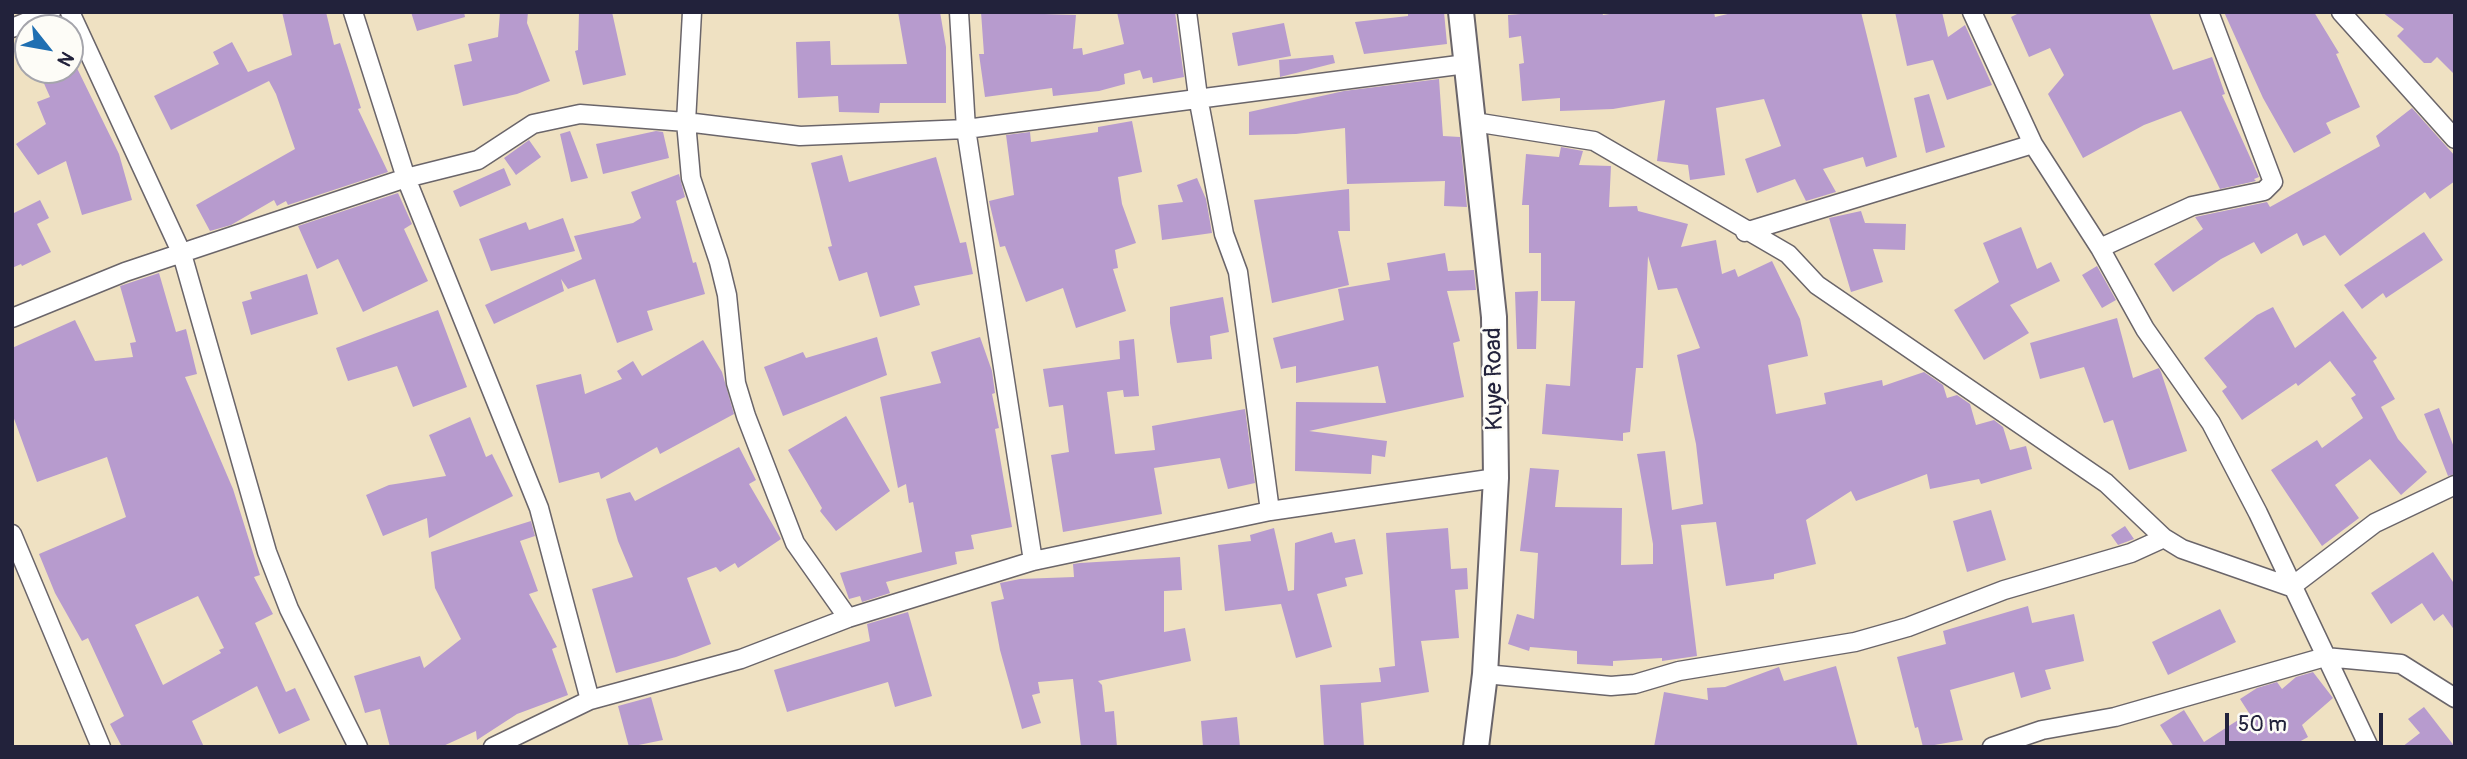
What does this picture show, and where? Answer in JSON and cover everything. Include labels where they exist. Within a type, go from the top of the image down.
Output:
[{"type":"street","points":[[12,28],[51,12]]},
{"type":"street","points":[[70,12],[183,254],[267,552],[289,609],[358,747]]},
{"type":"street","points":[[353,12],[406,178],[527,475],[590,700]]},
{"type":"street","points":[[692,12],[687,122],[691,178],[727,295],[736,383],[746,416],[795,542],[810,568],[848,618]]},
{"type":"street","points":[[959,12],[966,129],[1033,561]]},
{"type":"street","points":[[1187,12],[1198,97],[1224,234],[1238,272],[1270,511]]},
{"type":"street","points":[[1461,13],[1471,12]]},
{"type":"street","points":[[1972,12],[2033,144],[2100,248],[2146,329],[2211,423],[2258,513],[2369,747]]},
{"type":"street","points":[[2100,248],[2192,206],[2264,191],[2273,181],[2208,12]]},
{"type":"street","points":[[2341,12],[2455,139]]},
{"type":"street","name":"Kuye Road","points":[[1461,13],[1494,306],[1496,478],[1485,674],[1476,747]]},
{"type":"street","points":[[12,318],[125,272],[406,178],[478,160],[533,124],[580,114],[687,122],[800,136],[966,129],[1466,64]]},
{"type":"street","points":[[1474,122],[1594,141],[1745,232],[1788,254],[1816,285],[2106,483],[2164,538],[2182,549],[2291,587]]},
{"type":"street","points":[[1745,232],[2033,144]]},
{"type":"street","points":[[493,747],[590,700],[741,659],[848,618],[1033,561],[1270,511],[1496,478]]},
{"type":"street","points":[[2291,587],[2375,523],[2455,485]]},
{"type":"street","points":[[12,534],[101,747]]},
{"type":"street","points":[[1485,674],[1611,686],[1635,684],[1679,671],[1855,642],[1908,627],[2004,590],[2131,553],[2164,538]]},
{"type":"street","points":[[1992,747],[2042,730],[2115,717],[2325,657],[2400,664],[2455,698]]},
{"type":"building","points":[[282,12],[326,12],[334,45],[340,43],[361,108],[358,109],[388,172],[288,205],[286,201],[277,206],[274,200],[231,225],[210,231],[196,205],[295,149],[276,94],[269,81],[171,130],[154,96],[219,64],[213,52],[232,42],[248,72],[292,55]]},
{"type":"building","points":[[411,12],[464,12],[465,17],[417,31]]},
{"type":"building","points":[[500,12],[528,12],[527,23],[550,81],[517,94],[463,106],[454,65],[472,61],[468,44],[498,37]]},
{"type":"building","points":[[579,12],[612,12],[626,75],[583,85],[575,51],[578,50]]},
{"type":"building","points":[[898,12],[940,12],[946,47],[946,103],[880,103],[879,113],[839,112],[838,96],[798,98],[796,42],[830,41],[831,65],[907,64]]},
{"type":"building","points":[[981,12],[1076,15],[1073,49],[1082,48],[1083,55],[1124,44],[1117,12],[1175,12],[1184,77],[1153,83],[1152,77],[1143,79],[1140,70],[1124,74],[1125,84],[1099,91],[1053,96],[1052,88],[985,97],[979,54],[984,54]]},
{"type":"building","points":[[1408,12],[1444,12],[1447,44],[1364,54],[1355,22],[1408,16]]},
{"type":"building","points":[[1602,12],[1603,15],[1622,12],[1714,12],[1715,17],[1736,12],[1861,12],[1897,157],[1866,167],[1863,157],[1823,169],[1836,192],[1806,201],[1795,179],[1757,193],[1745,159],[1781,146],[1764,99],[1716,108],[1725,175],[1690,180],[1688,165],[1657,161],[1665,100],[1613,109],[1560,111],[1560,98],[1522,101],[1519,64],[1524,63],[1521,36],[1509,38],[1508,15]]},
{"type":"building","points":[[1895,12],[1942,12],[1948,37],[1965,25],[1992,85],[1947,100],[1933,60],[1907,66]]},
{"type":"building","points":[[2021,12],[2149,12],[2173,70],[2212,57],[2225,94],[2222,95],[2259,177],[2254,179],[2256,181],[2220,189],[2181,111],[2144,125],[2083,158],[2048,94],[2064,75],[2050,48],[2029,57],[2011,17]]},
{"type":"building","points":[[2224,12],[2314,12],[2339,53],[2336,54],[2360,107],[2326,123],[2331,133],[2294,153],[2263,98]]},
{"type":"building","points":[[2382,12],[2455,12],[2455,75],[2437,57],[2431,63],[2424,63],[2397,36],[2404,29]]},
{"type":"building","points":[[1284,23],[1291,56],[1238,66],[1232,33]]},
{"type":"building","points":[[1333,55],[1335,63],[1280,77],[1279,60]]},
{"type":"building","points":[[1439,79],[1443,136],[1460,137],[1467,207],[1444,206],[1445,181],[1347,184],[1345,128],[1296,134],[1249,135],[1249,112],[1344,91]]},
{"type":"building","points":[[84,82],[119,154],[132,200],[82,215],[66,161],[38,175],[16,144],[46,124],[37,102],[50,97],[44,84]]},
{"type":"building","points":[[1929,94],[1945,147],[1926,153],[1914,98]]},
{"type":"building","points":[[2412,108],[2455,156],[2455,181],[2430,199],[2425,192],[2340,256],[2325,235],[2303,246],[2297,233],[2261,254],[2254,242],[2221,259],[2173,292],[2154,264],[2203,229],[2195,217],[2267,202],[2270,207],[2380,146],[2376,136]]},
{"type":"building","points":[[1132,121],[1142,172],[1118,177],[1122,204],[1136,243],[1115,250],[1118,268],[1113,269],[1126,311],[1076,328],[1063,288],[1026,302],[1005,246],[1000,247],[989,201],[1014,195],[1006,135],[1030,132],[1031,142],[1098,132],[1098,127]]},
{"type":"building","points":[[570,131],[588,178],[571,182],[560,134]]},
{"type":"building","points":[[656,131],[663,132],[669,158],[603,174],[596,144]]},
{"type":"building","points":[[529,140],[541,157],[516,175],[504,158]]},
{"type":"building","points":[[1561,147],[1583,151],[1579,165],[1611,166],[1609,207],[1637,206],[1638,211],[1688,224],[1681,247],[1716,240],[1722,274],[1735,269],[1738,277],[1772,261],[1800,319],[1808,356],[1768,365],[1776,414],[1826,404],[1824,393],[1882,380],[1883,386],[1924,372],[1943,385],[1947,398],[1957,395],[1970,404],[1976,425],[1994,420],[2003,427],[2010,450],[2026,446],[2032,469],[1981,484],[1979,479],[1930,489],[1927,474],[1856,501],[1851,491],[1806,520],[1816,564],[1774,574],[1774,579],[1726,586],[1716,522],[1681,525],[1697,656],[1662,661],[1662,658],[1613,661],[1613,666],[1577,664],[1577,651],[1530,647],[1529,651],[1508,644],[1517,614],[1534,619],[1538,553],[1520,551],[1530,468],[1559,470],[1555,507],[1622,508],[1621,565],[1653,564],[1653,544],[1637,454],[1665,451],[1672,510],[1703,504],[1696,444],[1677,355],[1700,348],[1677,288],[1658,290],[1648,256],[1643,368],[1636,368],[1630,432],[1623,433],[1623,441],[1542,434],[1546,384],[1570,386],[1575,301],[1541,301],[1541,253],[1529,253],[1529,205],[1522,205],[1526,154],[1559,157]]},
{"type":"building","points":[[842,155],[849,182],[936,157],[960,243],[966,242],[973,274],[914,286],[920,305],[880,317],[867,272],[839,281],[828,247],[832,246],[811,163]]},
{"type":"building","points":[[504,168],[511,185],[460,207],[453,191]]},
{"type":"building","points":[[679,174],[685,197],[676,201],[693,263],[696,262],[705,294],[647,311],[653,330],[617,343],[595,279],[568,289],[561,279],[564,291],[494,324],[485,305],[582,259],[574,236],[633,223],[641,218],[631,192]]},
{"type":"building","points":[[1197,178],[1206,199],[1212,233],[1162,240],[1158,205],[1183,202],[1177,185]]},
{"type":"building","points":[[1349,189],[1350,231],[1338,231],[1349,285],[1272,303],[1254,200]]},
{"type":"building","points":[[398,193],[412,224],[404,229],[428,281],[363,312],[338,259],[317,269],[298,226]]},
{"type":"building","points":[[40,200],[49,218],[37,224],[51,252],[12,268],[12,214]]},
{"type":"building","points":[[1861,211],[1865,223],[1906,224],[1905,250],[1873,249],[1883,282],[1851,292],[1829,218]]},
{"type":"building","points":[[563,218],[575,251],[491,271],[479,239],[526,222],[529,230]]},
{"type":"building","points":[[2021,227],[2037,269],[2051,262],[2060,281],[2010,305],[2029,333],[1984,360],[1954,310],[1999,282],[1983,243]]},
{"type":"building","points":[[2424,232],[2443,260],[2386,298],[2383,293],[2362,309],[2344,285]]},
{"type":"building","points":[[1445,253],[1448,271],[1474,270],[1476,290],[1447,291],[1460,341],[1453,343],[1464,397],[1309,431],[1387,441],[1385,457],[1372,455],[1371,474],[1295,471],[1296,402],[1386,403],[1378,366],[1296,383],[1296,366],[1281,369],[1273,338],[1344,320],[1338,289],[1390,280],[1387,263]]},
{"type":"building","points":[[2097,266],[2116,300],[2102,308],[2082,275]]},
{"type":"building","points":[[159,273],[176,332],[186,329],[197,374],[185,377],[233,489],[260,575],[254,577],[273,614],[255,623],[286,692],[295,688],[310,720],[279,734],[257,686],[192,721],[204,747],[122,747],[110,724],[124,716],[88,638],[82,641],[55,593],[39,554],[126,517],[107,457],[37,482],[12,413],[12,348],[75,320],[95,361],[133,357],[130,343],[136,342],[120,286]],"holes":[[[198,596],[224,648],[219,650],[221,653],[163,685],[135,625]]]},
{"type":"building","points":[[307,274],[318,314],[251,335],[242,302],[252,299],[250,292]]},
{"type":"building","points":[[1538,291],[1536,349],[1517,349],[1515,292]]},
{"type":"building","points":[[1223,297],[1229,332],[1210,336],[1212,359],[1177,363],[1170,307]]},
{"type":"building","points":[[2273,307],[2295,348],[2343,311],[2377,358],[2373,361],[2395,399],[2381,407],[2398,439],[2427,472],[2401,495],[2370,459],[2335,485],[2359,518],[2322,546],[2271,470],[2317,440],[2322,448],[2363,418],[2351,398],[2356,395],[2330,361],[2298,386],[2296,383],[2242,420],[2222,391],[2227,387],[2204,358],[2257,315]]},
{"type":"building","points":[[438,310],[467,387],[413,407],[397,366],[348,381],[336,348]]},
{"type":"building","points":[[2117,318],[2133,378],[2159,368],[2187,451],[2129,470],[2113,420],[2104,423],[2084,367],[2040,379],[2030,343]]},
{"type":"building","points":[[877,337],[887,375],[783,416],[764,367],[803,352],[806,358]]},
{"type":"building","points":[[980,337],[992,371],[995,393],[992,394],[999,428],[995,429],[1012,527],[971,535],[974,549],[955,552],[957,564],[886,582],[890,593],[862,602],[860,596],[849,599],[840,573],[922,552],[913,502],[909,503],[906,484],[898,488],[880,397],[941,383],[931,352]]},
{"type":"building","points":[[1134,339],[1139,396],[1124,397],[1123,390],[1107,392],[1115,454],[1155,450],[1152,426],[1245,409],[1255,483],[1228,489],[1220,458],[1154,468],[1162,514],[1063,532],[1051,455],[1069,452],[1063,405],[1049,407],[1043,369],[1120,359],[1119,341]]},
{"type":"building","points":[[703,340],[722,372],[734,414],[660,454],[657,447],[601,479],[599,472],[559,483],[536,385],[581,374],[585,394],[622,379],[617,371],[633,361],[642,376]]},
{"type":"building","points":[[2439,408],[2455,450],[2455,474],[2448,476],[2424,414]]},
{"type":"building","points":[[846,416],[890,491],[836,531],[820,511],[822,508],[788,450]]},
{"type":"building","points":[[470,417],[486,457],[492,454],[513,496],[429,538],[427,518],[383,536],[366,495],[389,485],[446,476],[429,435]]},
{"type":"building","points":[[739,447],[756,480],[749,484],[781,539],[738,568],[735,563],[720,572],[716,567],[687,578],[711,644],[676,657],[616,673],[592,589],[633,577],[618,541],[606,499],[630,492],[635,501]]},
{"type":"building","points":[[1991,510],[2006,560],[1967,572],[1953,521]]},
{"type":"building","points":[[531,521],[535,536],[520,541],[538,591],[529,594],[557,647],[552,649],[568,695],[517,714],[477,740],[476,731],[441,747],[390,747],[380,709],[365,713],[354,676],[420,656],[424,668],[461,639],[435,588],[431,552]]},
{"type":"building","points":[[2125,526],[2134,539],[2118,545],[2111,535]]},
{"type":"building","points":[[1274,528],[1288,591],[1294,590],[1295,543],[1332,532],[1335,543],[1355,539],[1363,574],[1345,578],[1347,586],[1317,594],[1332,647],[1296,658],[1281,604],[1225,611],[1218,545],[1251,541],[1250,535]]},
{"type":"building","points":[[1448,528],[1451,569],[1467,568],[1468,589],[1455,590],[1459,638],[1421,641],[1429,692],[1361,703],[1364,747],[1324,747],[1320,685],[1381,682],[1379,668],[1395,666],[1386,533]]},
{"type":"building","points":[[2433,552],[2455,585],[2455,631],[2443,614],[2434,621],[2422,603],[2391,624],[2371,593]]},
{"type":"building","points":[[1180,557],[1182,590],[1164,591],[1164,632],[1185,628],[1191,661],[1098,681],[1102,685],[1105,712],[1114,711],[1117,747],[1081,747],[1073,679],[1038,682],[1040,693],[1032,695],[1041,723],[1022,729],[1000,650],[991,602],[1004,599],[1000,583],[1020,579],[1074,577],[1073,564]]},
{"type":"building","points":[[2028,606],[2032,623],[2074,614],[2084,661],[2045,670],[2051,689],[2021,698],[2014,672],[1950,690],[1963,740],[1923,747],[1918,727],[1915,728],[1897,657],[1946,644],[1943,631]]},
{"type":"building","points":[[2220,609],[2236,642],[2168,675],[2152,642]]},
{"type":"building","points":[[908,612],[932,696],[895,707],[888,682],[787,712],[774,670],[870,641],[867,624]]},
{"type":"building","points":[[1836,666],[1858,747],[1654,747],[1664,692],[1708,700],[1707,688],[1725,687],[1779,667],[1784,681]]},
{"type":"building","points":[[2313,672],[2333,698],[2302,725],[2308,737],[2290,747],[2174,747],[2160,725],[2184,710],[2204,742],[2249,713],[2240,699],[2257,688],[2277,682],[2282,689],[2296,677]]},
{"type":"building","points":[[651,697],[663,740],[629,747],[618,706]]},
{"type":"building","points":[[2424,707],[2455,747],[2402,747],[2420,733],[2408,719]]},
{"type":"building","points":[[1237,717],[1240,747],[1203,747],[1201,721]]}]
